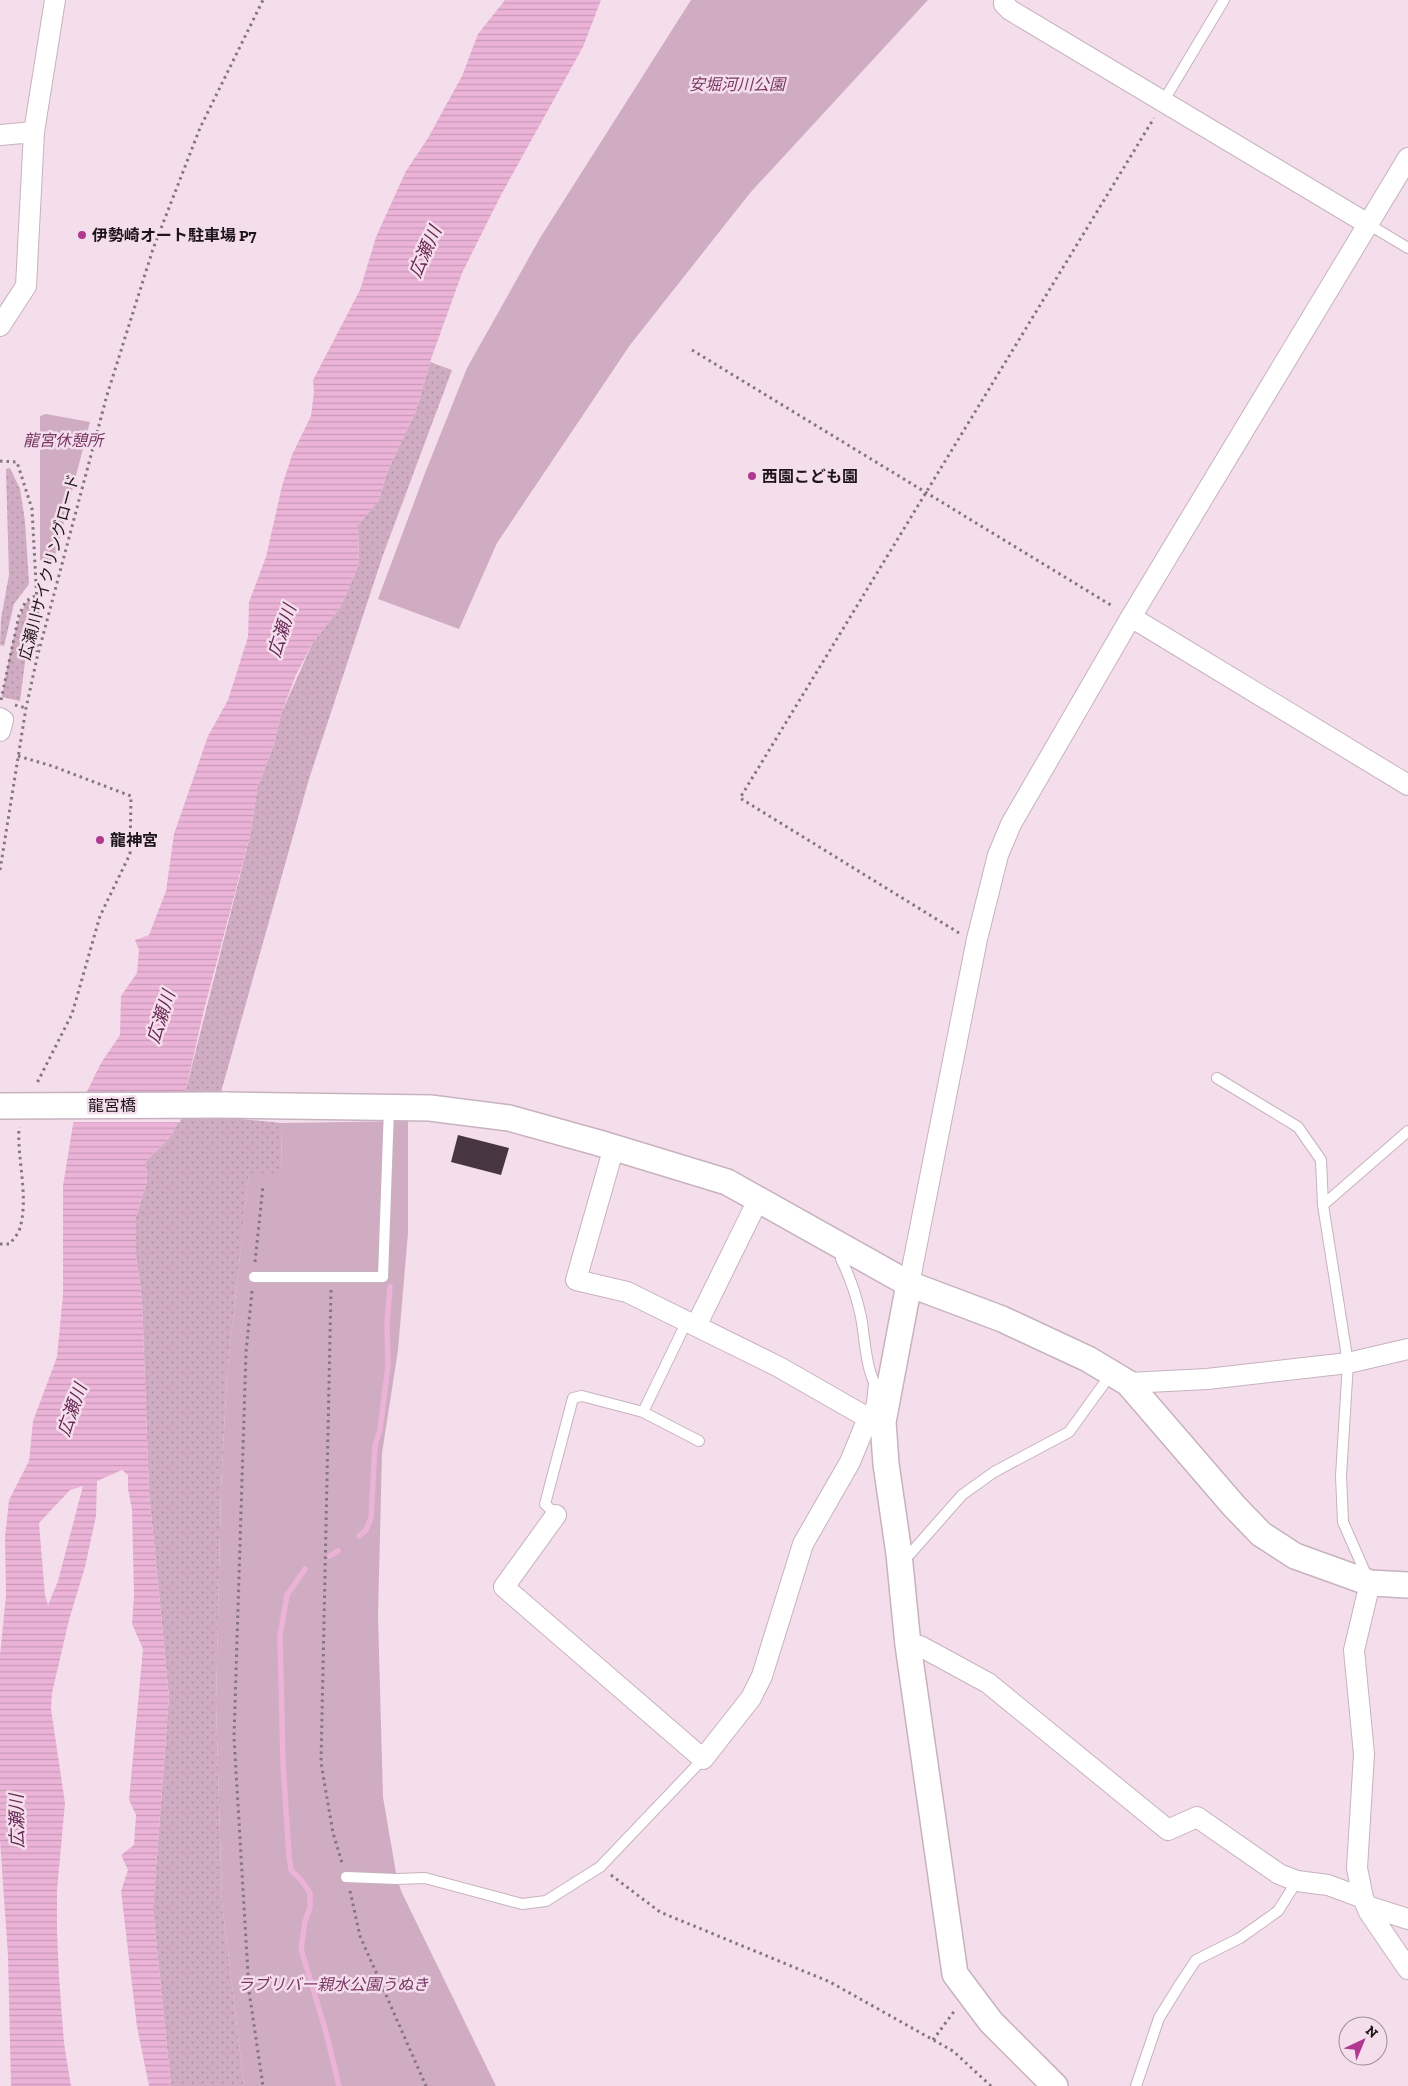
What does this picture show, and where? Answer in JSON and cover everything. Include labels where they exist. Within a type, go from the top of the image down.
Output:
[{"type":"street","points":[[0,326],[26,286],[34,132],[55,0]]},
{"type":"street","points":[[1004,0],[1004,4],[1010,10],[1368,224]]},
{"type":"street","points":[[0,135],[34,132]]},
{"type":"street","points":[[556,1515],[504,1588],[703,1759],[751,1698],[762,1676],[803,1544],[850,1462],[878,1406],[909,1284],[977,939],[998,855],[1010,824],[1131,617],[1408,158]]},
{"type":"street","points":[[1131,617],[1408,785]]},
{"type":"street","points":[[0,718],[3,720],[0,731]]},
{"type":"street","name":"龍宮橋","points":[[0,1106],[224,1104],[430,1108],[509,1118],[727,1182],[909,1284],[1002,1319],[1088,1359],[1120,1378],[1167,1426],[1234,1506],[1261,1534],[1295,1556],[1370,1583],[1408,1585]]},
{"type":"street","points":[[614,1148],[576,1280],[627,1292],[779,1367],[878,1406]]},
{"type":"street","points":[[692,1324],[758,1200]]},
{"type":"street","points":[[1120,1378],[1207,1379],[1348,1363],[1408,1349]]},
{"type":"street","points":[[878,1406],[899,1554],[908,1645],[955,1974],[991,2022],[1055,2086]]},
{"type":"street","points":[[1370,1583],[1354,1650],[1364,1754],[1357,1868],[1365,1902],[1376,1924],[1408,1969]]},
{"type":"street","points":[[908,1645],[920,1646],[988,1683],[1168,1830],[1196,1817],[1279,1874],[1297,1881],[1328,1885],[1408,1919]]},
{"type":"lane","points":[[1163,102],[1224,0]]},
{"type":"lane","points":[[1368,224],[1408,248]]},
{"type":"lane","points":[[1217,1078],[1298,1127],[1321,1160],[1323,1205],[1348,1363],[1341,1476],[1344,1522],[1370,1583]]},
{"type":"lane","points":[[254,1277],[383,1277],[389,1107]]},
{"type":"lane","points":[[1323,1205],[1408,1131]]},
{"type":"lane","points":[[846,1248],[841,1259],[848,1272],[861,1316],[878,1406]]},
{"type":"lane","points":[[643,1412],[692,1324]]},
{"type":"lane","points":[[899,1554],[910,1554],[962,1495],[994,1472],[1069,1432],[1120,1378]]},
{"type":"lane","points":[[556,1515],[545,1504],[573,1398],[582,1396],[643,1412],[699,1441]]},
{"type":"lane","points":[[346,1877],[425,1878],[522,1904],[546,1901],[600,1867],[703,1759]]},
{"type":"lane","points":[[1136,2086],[1159,2018],[1196,1960],[1240,1938],[1278,1911],[1297,1881]]},
{"type":"path","name":"広瀬川サイクリングロード","points":[[0,870],[18,756],[37,658],[107,395],[153,249],[200,128],[263,0]]},
{"type":"path","points":[[977,939],[964,936],[740,798],[1163,102]]},
{"type":"path","points":[[692,350],[1131,617]]},
{"type":"path","points":[[0,460],[17,462],[32,509],[37,595],[37,658]]},
{"type":"path","points":[[0,705],[19,615],[26,602],[37,595]]},
{"type":"path","points":[[18,756],[52,766],[131,796],[130,854],[100,916],[72,1014],[32,1091]]},
{"type":"path","points":[[0,1244],[9,1244],[15,1238],[21,1225],[22,1191],[18,1145],[19,1126]]},
{"type":"path","points":[[263,1186],[246,1352],[234,1737],[249,1991],[263,2086]]},
{"type":"path","points":[[331,1276],[321,1763],[333,1833],[360,1936],[426,2086]]},
{"type":"path","points":[[600,1867],[660,1912],[830,1982],[953,2051],[991,2086]]},
{"type":"path","points":[[933,2040],[968,1991]]},
{"type":"green space","name":"安堀河川公園","points":[[691,0],[928,0],[750,193],[630,345],[497,543],[459,629],[378,599],[467,368],[540,238]]},
{"type":"green space","points":[[430,362],[452,370],[383,555],[309,779],[221,1092],[185,1093],[251,832],[257,789],[274,744],[281,714],[312,644],[341,606],[359,564],[358,525],[379,500],[387,472],[416,411]]},
{"type":"green space","name":"龍宮休憩所","points":[[46,414],[90,422],[53,564],[40,560],[40,416]]},
{"type":"green space","points":[[10,468],[20,489],[25,521],[29,584],[14,604],[4,646],[0,645],[1,619],[9,575],[6,469]]},
{"type":"green space","points":[[30,599],[32,608],[20,701],[2,697],[20,615]]},
{"type":"green space","points":[[231,1118],[282,1123],[281,1174],[249,1174],[227,1374],[221,1489],[216,1703],[222,1901],[244,2086],[171,2086],[153,1909],[169,1696],[149,1492],[142,1299],[136,1255],[136,1217],[147,1181],[146,1161],[172,1135],[179,1119]]},
{"type":"green space","name":"ラブリバー親水公園うぬき","points":[[408,1121],[408,1233],[398,1350],[382,1453],[378,1616],[383,1797],[397,1879],[402,1893],[496,2086],[244,2086],[222,1901],[216,1703],[221,1489],[227,1374],[249,1173],[281,1173],[282,1123]]},
{"type":"water","name":"広瀬川","points":[[505,0],[601,0],[583,47],[501,195],[462,273],[430,362],[416,411],[387,472],[379,500],[358,525],[359,564],[341,606],[312,644],[296,675],[281,714],[274,744],[257,789],[251,832],[204,1010],[179,1119],[172,1135],[146,1161],[147,1181],[136,1217],[136,1255],[142,1299],[149,1492],[169,1696],[153,1909],[171,2086],[149,2086],[137,2027],[121,1891],[128,1870],[121,1855],[134,1845],[136,1815],[129,1800],[143,1649],[132,1624],[134,1595],[132,1509],[128,1489],[128,1475],[122,1470],[97,1481],[96,1516],[85,1567],[69,1620],[52,1693],[51,1709],[65,1803],[57,1890],[57,1931],[64,2043],[71,2086],[11,2086],[8,1956],[0,1840],[0,1656],[6,1595],[5,1537],[9,1500],[29,1461],[33,1421],[57,1357],[63,1295],[63,1186],[74,1118],[101,1063],[120,1035],[121,996],[137,973],[139,950],[135,940],[149,935],[166,891],[174,834],[208,736],[228,700],[248,637],[249,602],[266,557],[282,486],[292,455],[311,416],[314,392],[313,380],[360,290],[376,237],[406,171],[428,138],[462,76],[478,34]],"holes":[[[83,1486],[58,1581],[48,1605],[45,1595],[39,1523],[70,1490]]]},
{"type":"pier","points":[[186,1097],[180,1122],[71,1122],[72,1117]]},
{"type":"building","points":[[458,1135],[509,1148],[501,1175],[451,1162]]},
{"type":"waterway","points":[[359,1536],[366,1530],[371,1518],[375,1445],[380,1430],[388,1366],[387,1322],[390,1287]]},
{"type":"waterway","points":[[330,1556],[338,1551]]},
{"type":"waterway","points":[[305,1569],[287,1595],[280,1636],[283,1763],[289,1856],[291,1870],[310,1893],[310,1908],[305,1921],[301,1949],[326,2032],[339,2086]]},
{"type":"place","name":"伊勢崎オート駐車場 P7","points":[[82,235]]},
{"type":"place","name":"西園こども園","points":[[752,476]]},
{"type":"place","name":"龍神宮","points":[[100,840]]}]
